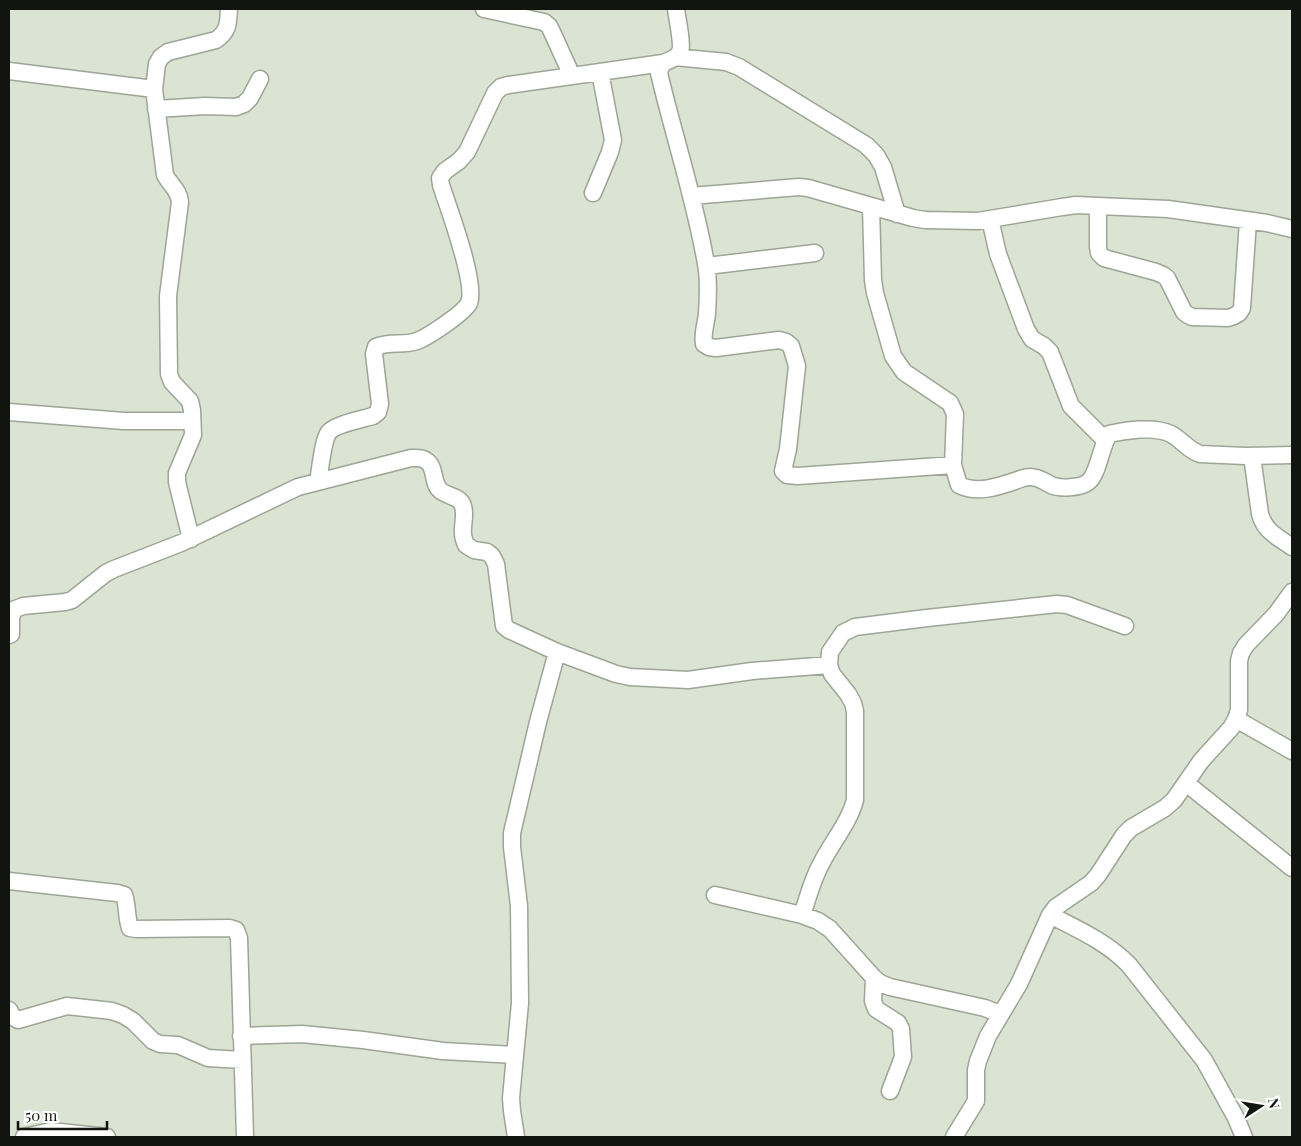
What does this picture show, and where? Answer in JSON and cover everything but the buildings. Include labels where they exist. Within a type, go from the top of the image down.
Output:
[{"type":"street","points":[[191,539],[177,482],[177,473],[193,435],[190,402],[172,382],[169,374],[168,296],[180,202],[179,194],[165,175],[154,89],[157,64],[161,57],[168,52],[216,40],[222,36],[227,29],[229,9]]},
{"type":"street","points":[[484,9],[544,22],[549,26],[572,76]]},
{"type":"street","points":[[676,9],[681,46],[680,53],[660,67],[659,73],[707,266],[707,308],[703,337],[704,344],[716,348],[779,340],[791,346],[797,366],[788,449],[783,471],[787,475],[798,476],[953,465]]},
{"type":"street","points":[[318,482],[325,439],[329,431],[337,426],[374,416],[378,412],[380,404],[374,354],[376,348],[382,344],[416,342],[466,308],[470,301],[471,294],[464,257],[440,178],[445,171],[459,161],[467,152],[495,93],[501,87],[669,60],[726,62],[739,66],[866,145],[876,155],[883,167],[898,214]]},
{"type":"street","points":[[9,71],[154,89]]},
{"type":"street","points":[[593,193],[613,140],[600,72]]},
{"type":"street","points":[[156,109],[205,106],[236,107],[244,104],[250,98],[260,78]]},
{"type":"street","points":[[691,196],[799,187],[925,220],[978,221],[1076,205],[1168,209],[1292,229]]},
{"type":"street","points":[[871,206],[873,280],[893,356],[904,372],[950,403],[955,414],[953,465],[959,485],[967,489],[991,488],[1028,477],[1038,477],[1059,488],[1086,484],[1093,477],[1105,440],[1109,434],[1122,431],[1156,430],[1172,435],[1193,452],[1200,454],[1292,455]]},
{"type":"street","points":[[1098,206],[1099,253],[1104,258],[1163,274],[1184,312],[1192,316],[1228,318],[1239,313],[1242,308],[1248,221]]},
{"type":"street","points":[[990,219],[998,254],[1026,329],[1032,339],[1050,352],[1071,406],[1105,440]]},
{"type":"street","points":[[707,266],[814,253]]},
{"type":"street","points":[[9,412],[124,421],[192,421]]},
{"type":"street","points":[[1252,456],[1262,523],[1292,547]]},
{"type":"street","points":[[9,636],[11,634],[13,610],[23,606],[72,600],[114,569],[191,539],[292,490],[411,458],[422,458],[430,464],[435,483],[442,492],[456,498],[463,504],[465,513],[462,533],[466,545],[474,550],[487,552],[492,556],[496,564],[504,626],[509,630],[558,652],[616,674],[630,677],[676,681],[752,671],[829,665]]},
{"type":"street","points":[[954,1137],[976,1101],[976,1070],[988,1036],[1019,984],[1050,915],[1056,908],[1091,883],[1124,835],[1131,828],[1165,808],[1174,800],[1202,761],[1231,728],[1239,710],[1241,653],[1246,645],[1276,614],[1292,592]]},
{"type":"street","points":[[802,915],[815,874],[852,811],[855,800],[855,711],[848,694],[832,674],[829,665],[830,652],[843,633],[855,627],[873,624],[1056,604],[1125,626]]},
{"type":"street","points":[[516,1137],[511,1098],[520,1003],[520,921],[512,833],[538,722],[558,652]]},
{"type":"street","points":[[1236,719],[1292,751]]},
{"type":"street","points":[[1186,783],[1292,868]]},
{"type":"street","points":[[9,881],[124,895],[127,902],[128,923],[130,928],[136,930],[230,928],[236,930],[239,938],[245,1137]]},
{"type":"street","points":[[715,896],[802,915],[818,921],[830,929],[880,983],[890,987],[985,1008],[1000,1014]]},
{"type":"street","points":[[1050,915],[1094,938],[1123,958],[1204,1060],[1236,1118],[1244,1137]]},
{"type":"street","points":[[874,978],[873,1001],[876,1009],[898,1023],[901,1029],[903,1057],[890,1091]]},
{"type":"street","points":[[9,1010],[18,1020],[67,1006],[112,1011],[123,1014],[153,1041],[160,1044],[178,1045],[208,1058],[242,1060]]},
{"type":"street","points":[[242,1036],[302,1034],[443,1051],[515,1055]]},
{"type":"street","points":[[24,1137],[51,1131],[106,1137]]}]
